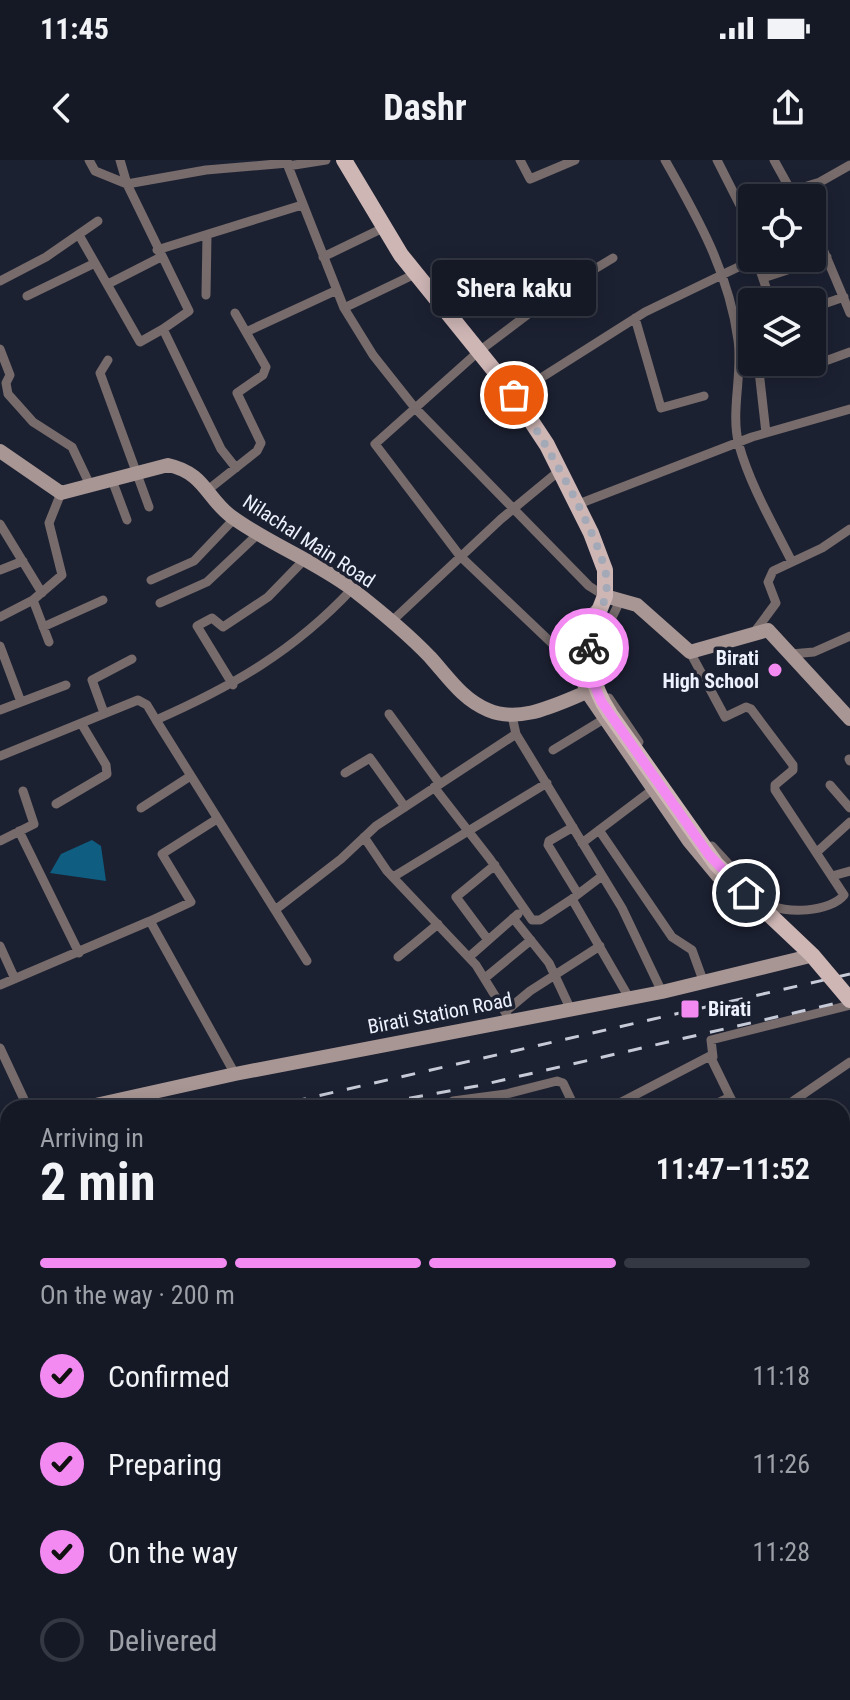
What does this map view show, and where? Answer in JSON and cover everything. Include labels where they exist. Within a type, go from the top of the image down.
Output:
[{"type":"main road","points":[[344,160],[383,228],[415,274],[538,429],[576,505],[601,560],[609,601],[594,624],[590,666],[598,695],[716,864],[812,955],[849,1005]]},
{"type":"street","points":[[89,160],[95,171],[127,184],[206,170],[326,160]]},
{"type":"street","points":[[79,235],[140,342],[189,311],[127,184],[120,160]]},
{"type":"street","points":[[520,160],[530,179],[575,160]]},
{"type":"street","points":[[665,160],[709,236],[723,274],[739,342],[738,442],[761,500],[792,562]]},
{"type":"street","points":[[717,160],[738,201]]},
{"type":"street","points":[[774,160],[787,184]]},
{"type":"street","points":[[288,163],[344,308],[373,355],[415,408],[589,586],[609,601],[637,605],[690,652],[725,717],[746,707],[751,709],[793,765],[793,770],[774,787],[832,876],[843,899],[799,912],[780,911],[760,899],[707,839],[602,683],[598,653],[609,601]]},
{"type":"street","points":[[816,184],[850,165]]},
{"type":"street","points":[[108,284],[159,254],[207,235],[302,205]]},
{"type":"street","points":[[0,281],[98,221]]},
{"type":"street","points":[[323,257],[383,228]]},
{"type":"street","points":[[206,295],[207,235]]},
{"type":"street","points":[[763,278],[827,257],[850,313]]},
{"type":"street","points":[[579,669],[460,556],[376,450],[377,439],[478,352],[560,290],[613,258]]},
{"type":"street","points":[[27,296],[95,263]]},
{"type":"street","points":[[514,395],[635,318],[738,267]]},
{"type":"street","points":[[761,272],[766,288]]},
{"type":"street","points":[[344,308],[415,274]]},
{"type":"street","points":[[246,332],[337,290]]},
{"type":"street","points":[[826,303],[844,297]]},
{"type":"street","points":[[209,489],[261,443],[237,397],[239,390],[265,372],[235,313]]},
{"type":"street","points":[[635,318],[661,408],[704,396]]},
{"type":"street","points":[[163,329],[221,449],[236,468]]},
{"type":"street","points":[[0,349],[10,375],[6,383],[8,394],[40,429],[72,447],[90,485]]},
{"type":"street","points":[[826,361],[850,352]]},
{"type":"street","points":[[108,360],[100,373],[149,507]]},
{"type":"street","points":[[760,376],[766,433]]},
{"type":"street","points":[[576,505],[738,442],[850,409]]},
{"type":"street","points":[[0,451],[61,493],[49,523],[63,571],[59,579],[33,600],[0,617]]},
{"type":"street","name":"Nilachal Main Road","points":[[61,493],[168,465],[185,469],[209,489],[234,519],[352,589],[392,621],[461,694],[488,711],[512,716]]},
{"type":"street","points":[[392,621],[513,508],[559,471]]},
{"type":"street","points":[[112,480],[127,520]]},
{"type":"street","points":[[151,580],[194,561],[234,519]]},
{"type":"street","points":[[0,524],[42,593]]},
{"type":"street","points":[[690,652],[739,641],[756,630],[776,603],[769,577],[850,529]]},
{"type":"street","points":[[160,603],[207,582],[259,533]]},
{"type":"street","points":[[233,685],[197,626],[213,618],[223,627],[268,597],[305,559]]},
{"type":"street","points":[[0,570],[23,561]]},
{"type":"street","points":[[156,720],[233,685],[323,620],[352,589]]},
{"type":"street","points":[[33,600],[49,642]]},
{"type":"street","points":[[43,627],[103,600]]},
{"type":"street","points":[[609,601],[586,620],[582,632],[579,669],[587,692],[652,790],[711,869],[806,957],[849,1005],[711,1040],[713,1057],[732,1100]]},
{"type":"street","points":[[756,630],[768,630],[850,719]]},
{"type":"street","points":[[791,654],[814,652],[850,636]]},
{"type":"street","points":[[0,646],[21,702]]},
{"type":"street","points":[[104,713],[92,680],[132,659]]},
{"type":"street","points":[[0,710],[66,685]]},
{"type":"street","points":[[587,692],[537,711],[512,716],[516,734],[622,908],[662,992]]},
{"type":"street","points":[[0,756],[138,700],[147,705],[189,777],[307,961]]},
{"type":"street","points":[[389,714],[468,830],[537,922],[602,876]]},
{"type":"street","points":[[553,750],[604,719]]},
{"type":"street","points":[[56,804],[107,774],[106,765],[81,723]]},
{"type":"street","points":[[275,910],[405,807],[516,734]]},
{"type":"street","points":[[345,773],[370,758],[405,807]]},
{"type":"street","points":[[141,808],[189,777]]},
{"type":"street","points":[[393,877],[547,783]]},
{"type":"street","points":[[830,785],[850,808]]},
{"type":"street","points":[[582,843],[652,790]]},
{"type":"street","points":[[0,841],[34,822],[23,791]]},
{"type":"street","points":[[0,985],[191,902],[162,854],[217,819]]},
{"type":"street","points":[[817,852],[850,822]]},
{"type":"street","points":[[573,827],[551,839],[548,845],[628,996]]},
{"type":"street","points":[[599,830],[672,937],[692,950],[704,983]]},
{"type":"street","points":[[19,831],[79,953]]},
{"type":"street","points":[[364,837],[393,877],[469,957],[508,1016],[556,974],[600,946]]},
{"type":"street","points":[[488,940],[456,897],[495,865]]},
{"type":"street","points":[[832,876],[850,871]]},
{"type":"street","points":[[469,957],[525,908]]},
{"type":"street","points":[[513,918],[556,974],[570,1008]]},
{"type":"street","points":[[150,921],[235,1074]]},
{"type":"street","points":[[398,957],[438,924]]},
{"type":"street","points":[[485,978],[531,940]]},
{"type":"street","points":[[0,946],[15,979]]},
{"type":"street","name":"Birati Station Road","points":[[118,1100],[508,1016],[662,992],[806,957]]},
{"type":"street","points":[[0,1048],[5,1072],[23,1100]]},
{"type":"street","points":[[626,1100],[713,1057]]},
{"type":"street","points":[[795,1100],[850,1062]]},
{"type":"street","points":[[461,1100],[506,1094],[557,1081],[563,1083],[571,1100]]},
{"type":"street","points":[[724,1100],[730,1097]]},
{"type":"water","points":[[92,840],[101,846],[106,881],[50,873],[61,854]]},
{"type":"railway","points":[[300,1100],[850,974]]},
{"type":"railway","points":[[399,1100],[477,1086],[850,1000]]},
{"type":"way so far","points":[[514,395],[547,445],[591,533],[605,570],[605,596],[589,648]]},
{"type":"place","name":"Shera kaku","points":[[514,395]]},
{"type":"place","name":"Birati High School","points":[[775,670]]},
{"type":"place","name":"Birati","points":[[690,1009]]},
{"type":"route","points":[[589,648],[593,681],[601,701],[709,855],[746,893]]}]
